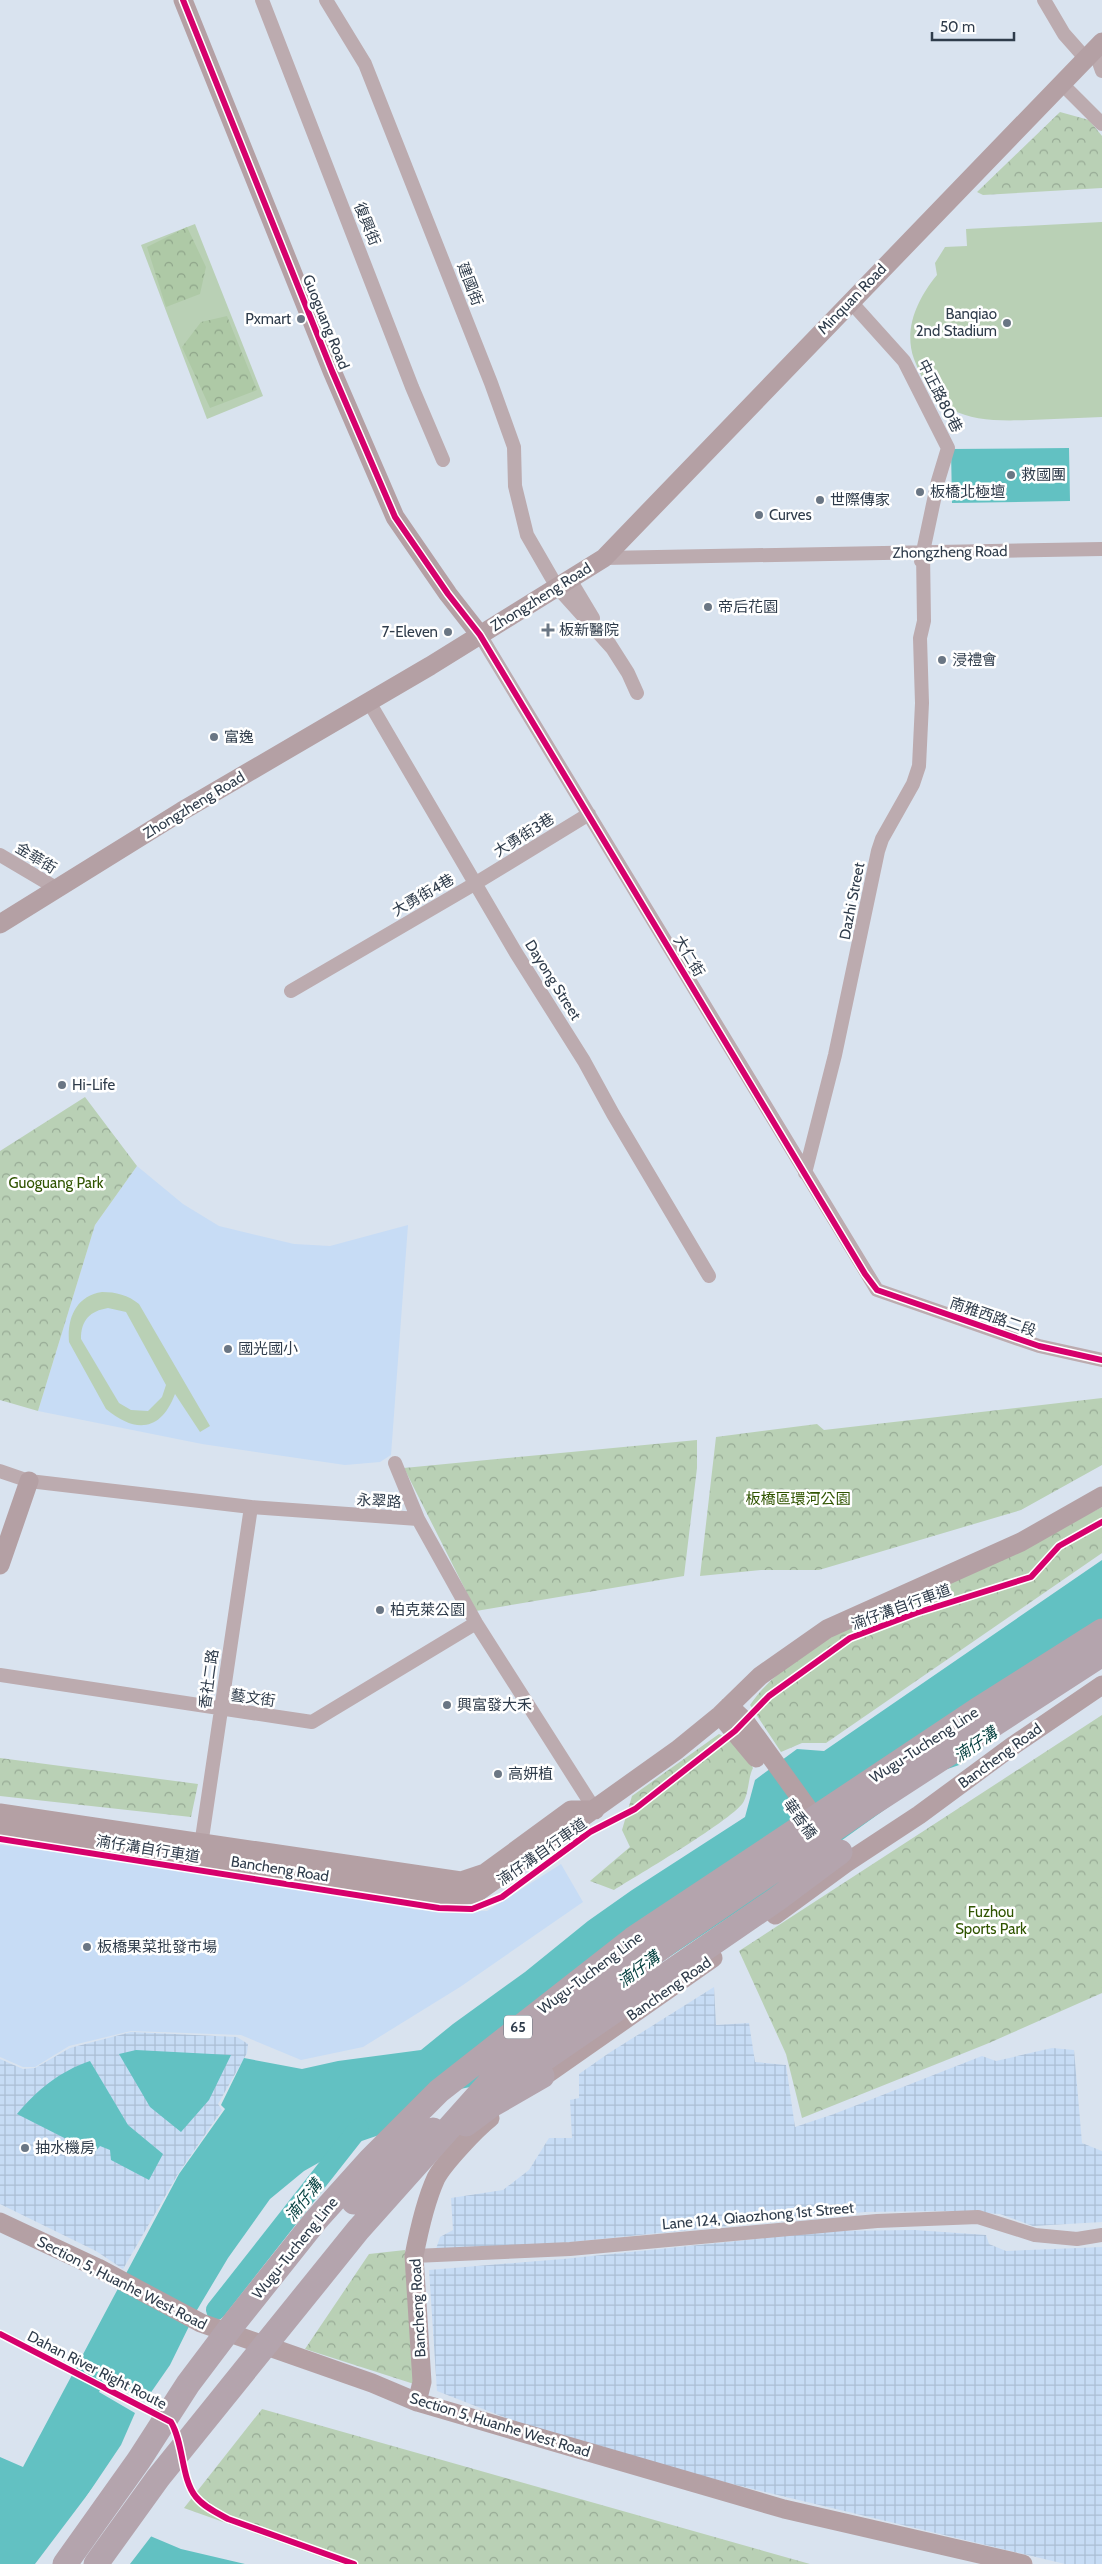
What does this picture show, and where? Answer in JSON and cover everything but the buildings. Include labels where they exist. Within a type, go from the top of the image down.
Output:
[{"type":"highway","name":"Wugu-Tucheng Line","points":[[65,2564],[138,2460],[188,2384],[316,2220],[370,2160],[439,2091],[633,1938],[979,1709],[1102,1631]]},
{"type":"highway","name":"Wugu-Tucheng Line","points":[[96,2564],[158,2478],[358,2230],[491,2080],[670,1941],[871,1804],[1102,1654]]},
{"type":"highway","points":[[138,2460],[335,2221],[436,2128],[492,2094],[568,2043],[836,1859]]},
{"type":"highway","points":[[158,2478],[221,2381],[401,2162],[542,2076]]},
{"type":"street","name":"Guoguang Road","points":[[183,0],[332,371],[395,517],[453,601],[480,635]]},
{"type":"street","name":"復興街","points":[[262,0],[412,387],[443,460]]},
{"type":"street","name":"建國街","points":[[326,0],[365,64],[436,242],[514,448],[515,486],[527,535],[612,648],[628,673],[636,693]]},
{"type":"street","points":[[1044,0],[1064,34],[1095,51],[1102,71]]},
{"type":"street","name":"Minquan Road","points":[[604,558],[850,301],[1095,51]]},
{"type":"street","points":[[1063,85],[1102,124]]},
{"type":"street","name":"中正路80巷","points":[[850,301],[904,361],[948,448],[938,481],[923,553]]},
{"type":"street","name":"Zhongzheng Road","points":[[0,924],[182,811],[369,702],[604,558],[1102,549]]},
{"type":"street","name":"Dazhi Street","points":[[805,1173],[835,1055],[878,851],[882,839],[913,784],[919,766],[922,703],[920,638],[924,620],[923,553]]},
{"type":"street","name":"大仁街","points":[[480,635],[877,1290]]},
{"type":"street","name":"Dayong Street","points":[[369,702],[516,953],[574,1044],[613,1114],[691,1242],[709,1276]]},
{"type":"street","name":"大勇街3巷","points":[[476,883],[589,814]]},
{"type":"street","name":"金華街","points":[[0,855],[56,888]]},
{"type":"street","name":"大勇街4巷","points":[[290,991],[476,883]]},
{"type":"street","name":"南雅西路二段","points":[[877,1290],[1039,1346],[1102,1360]]},
{"type":"street","points":[[395,1463],[418,1519]]},
{"type":"street","name":"永翠路","points":[[0,1472],[29,1481],[250,1506],[418,1519],[476,1623],[595,1810]]},
{"type":"street","points":[[0,1565],[29,1481]]},
{"type":"street","name":"Bancheng Road","points":[[0,1813],[430,1893],[455,1896],[475,1894],[595,1810],[724,1711],[760,1676],[827,1629],[1021,1542],[1102,1496]]},
{"type":"street","name":"香社二路","points":[[200,1851],[250,1506]]},
{"type":"street","name":"藝文街","points":[[0,1676],[312,1722],[476,1623]]},
{"type":"street","name":"Bancheng Road","points":[[417,2402],[422,2382],[414,2256],[418,2236],[437,2177],[478,2127],[542,2076],[836,1859],[918,1815],[1014,1745],[1102,1685]]},
{"type":"street","name":"華香橋","points":[[724,1711],[769,1764],[836,1859]]},
{"type":"street","name":"Bancheng Road","points":[[0,1827],[200,1851]]},
{"type":"street","name":"Lane 124, Qiaozhong 1st Street","points":[[414,2256],[570,2249],[877,2221],[978,2216],[1035,2235],[1077,2239],[1102,2236]]},
{"type":"street","name":"Section 5, Huanhe West Road","points":[[0,2222],[113,2276],[201,2323],[300,2360],[372,2383],[417,2402],[784,2509],[1023,2564]]},
{"type":"shaded area","name":"國光國小","points":[[137,1166],[183,1204],[219,1226],[294,1244],[330,1246],[408,1225],[391,1455],[380,1462],[345,1465],[202,1444],[38,1411],[95,1225]]},
{"type":"shaded area","name":"板橋果菜批發市場","points":[[0,1845],[371,1893],[415,1910],[487,1911],[561,1864],[583,1902],[460,1987],[363,2047],[301,2060],[241,2035],[131,2031],[69,2046],[35,2067],[23,2067],[0,2057]]},
{"type":"shaded area","points":[[714,1987],[716,2025],[749,2023],[755,2062],[786,2065],[795,2127],[834,2114],[982,2056],[996,2061],[1052,2048],[1074,2050],[1082,2143],[1102,2151],[1102,2222],[1033,2226],[1000,2214],[944,2211],[865,2212],[562,2243],[435,2252],[440,2237],[453,2230],[451,2198],[503,2190],[529,2170],[549,2138],[572,2138],[570,2100],[579,2098],[579,2074]]},
{"type":"shaded area","points":[[131,2032],[237,2037],[248,2044],[247,2053],[218,2104],[222,2110],[178,2174],[123,2269],[96,2251],[0,2204],[0,2059],[23,2069],[35,2068],[70,2048]]},
{"type":"shaded area","points":[[915,2230],[986,2235],[989,2244],[1006,2251],[1102,2247],[1102,2564],[1065,2564],[728,2483],[552,2436],[437,2391],[429,2270],[563,2259],[833,2231]]},
{"type":"green space","points":[[1060,112],[1089,120],[1102,136],[1102,188],[983,195],[977,192]]},
{"type":"green space","name":"Banqiao 2nd Stadium","points":[[1102,222],[1102,417],[991,420],[959,413],[945,405],[933,394],[923,379],[914,359],[910,336],[914,314],[918,304],[937,275],[935,263],[945,247],[967,246],[966,229]]},
{"type":"green space","points":[[195,224],[263,396],[207,419],[141,245]]},
{"type":"green space","points":[[187,227],[206,267],[200,294],[166,307],[147,247]]},
{"type":"green space","points":[[227,316],[257,390],[210,408],[182,347],[201,322]]},
{"type":"green space","name":"Guoguang Park","points":[[85,1097],[137,1166],[95,1225],[38,1411],[0,1400],[0,1151]]},
{"type":"green space","points":[[102,1292],[117,1293],[131,1298],[139,1304],[210,1426],[200,1432],[175,1394],[163,1415],[155,1422],[146,1425],[127,1422],[106,1409],[69,1342],[70,1325],[75,1310],[80,1303],[93,1294]],"holes":[[[108,1308],[126,1312],[166,1385],[162,1397],[148,1411],[131,1410],[119,1403],[81,1339],[81,1332],[85,1322],[96,1311]]]},
{"type":"green space","name":"板橋區環河公園","points":[[1102,1398],[1102,1465],[1021,1510],[819,1570],[761,1570],[700,1576],[716,1437],[817,1424],[824,1430]]},
{"type":"green space","points":[[697,1440],[697,1468],[684,1576],[476,1611],[404,1468]]},
{"type":"green space","points":[[1102,1507],[1102,1553],[826,1743],[802,1743],[781,1752],[750,1705],[768,1683],[790,1664],[842,1631],[1008,1554]]},
{"type":"green space","name":"Fuzhou Sports Park","points":[[1102,1715],[1102,1993],[989,2043],[802,2118],[786,2054],[739,1951]]},
{"type":"green space","points":[[719,1734],[738,1743],[753,1768],[746,1797],[737,1809],[705,1833],[614,1890],[590,1881],[630,1847],[622,1830],[632,1796]]},
{"type":"green space","points":[[0,1758],[198,1784],[191,1817],[0,1796]]},
{"type":"green space","points":[[405,2250],[414,2384],[305,2349],[369,2254]]},
{"type":"green space","points":[[262,2409],[810,2564],[340,2564],[184,2508]]},
{"type":"water","name":"救國團","points":[[1069,448],[1070,501],[952,503],[951,449]]},
{"type":"water","points":[[1102,1560],[1102,1654],[1043,1697],[962,1764],[936,1773],[803,1868],[475,2086],[421,2097],[385,2133],[350,2145],[304,2171],[270,2199],[228,2258],[197,2310],[170,2365],[145,2401],[105,2381],[99,2392],[135,2413],[121,2445],[86,2497],[136,2530],[181,2549],[245,2564],[0,2564],[0,2457],[23,2467],[179,2174],[225,2109],[221,2105],[244,2058],[302,2069],[338,2061],[421,2050],[453,2024],[525,1972],[588,1921],[632,1890],[745,1817],[755,1780],[797,1749],[824,1751]]},
{"type":"water","points":[[136,2050],[231,2055],[209,2100],[181,2132],[150,2107],[119,2054]]},
{"type":"water","points":[[90,2061],[128,2125],[163,2154],[149,2180],[111,2160],[110,2150],[100,2146],[94,2153],[17,2114],[50,2082],[69,2070]]},
{"type":"pier","points":[[119,2453],[89,2497],[137,2527],[153,2534],[130,2564],[35,2564]]},
{"type":"waterway","name":"湳仔溝","points":[[216,2310],[359,2128]]},
{"type":"cycle path","points":[[183,0],[332,371],[395,517],[448,594],[480,635],[865,1274],[877,1290],[1039,1346],[1102,1360]]},
{"type":"cycle path","name":"湳仔溝自行車道","points":[[0,1839],[439,1908],[472,1909],[502,1897],[590,1832],[635,1809],[735,1731],[769,1696],[850,1638],[916,1613],[1031,1577],[1059,1546],[1102,1522]]},
{"type":"cycle path","name":"Dahan River Right Route","points":[[0,2334],[171,2422],[178,2440],[191,2490],[199,2501],[211,2510],[228,2519],[354,2564]]},
{"type":"place","name":"Pxmart","points":[[301,319]]},
{"type":"place","name":"Banqiao 2nd Stadium","points":[[1007,323]]},
{"type":"place","name":"救國團","points":[[1011,475]]},
{"type":"place","name":"板橋北極壇","points":[[920,492]]},
{"type":"place","name":"世際傳家","points":[[820,500]]},
{"type":"place","name":"Curves","points":[[759,515]]},
{"type":"place","name":"帝后花園","points":[[708,607]]},
{"type":"place","name":"板新醫院","points":[[548,630]]},
{"type":"place","name":"7-Eleven","points":[[448,632]]},
{"type":"place","name":"浸禮會","points":[[942,660]]},
{"type":"place","name":"富逸","points":[[214,737]]},
{"type":"place","name":"Hi-Life","points":[[62,1085]]},
{"type":"place","name":"國光國小","points":[[228,1349]]},
{"type":"place","name":"柏克萊公園","points":[[380,1610]]},
{"type":"place","name":"興富發大禾","points":[[447,1705]]},
{"type":"place","name":"高妍植","points":[[498,1774]]},
{"type":"place","name":"板橋果菜批發市場","points":[[87,1947]]},
{"type":"place","name":"抽水機房","points":[[25,2148]]}]
